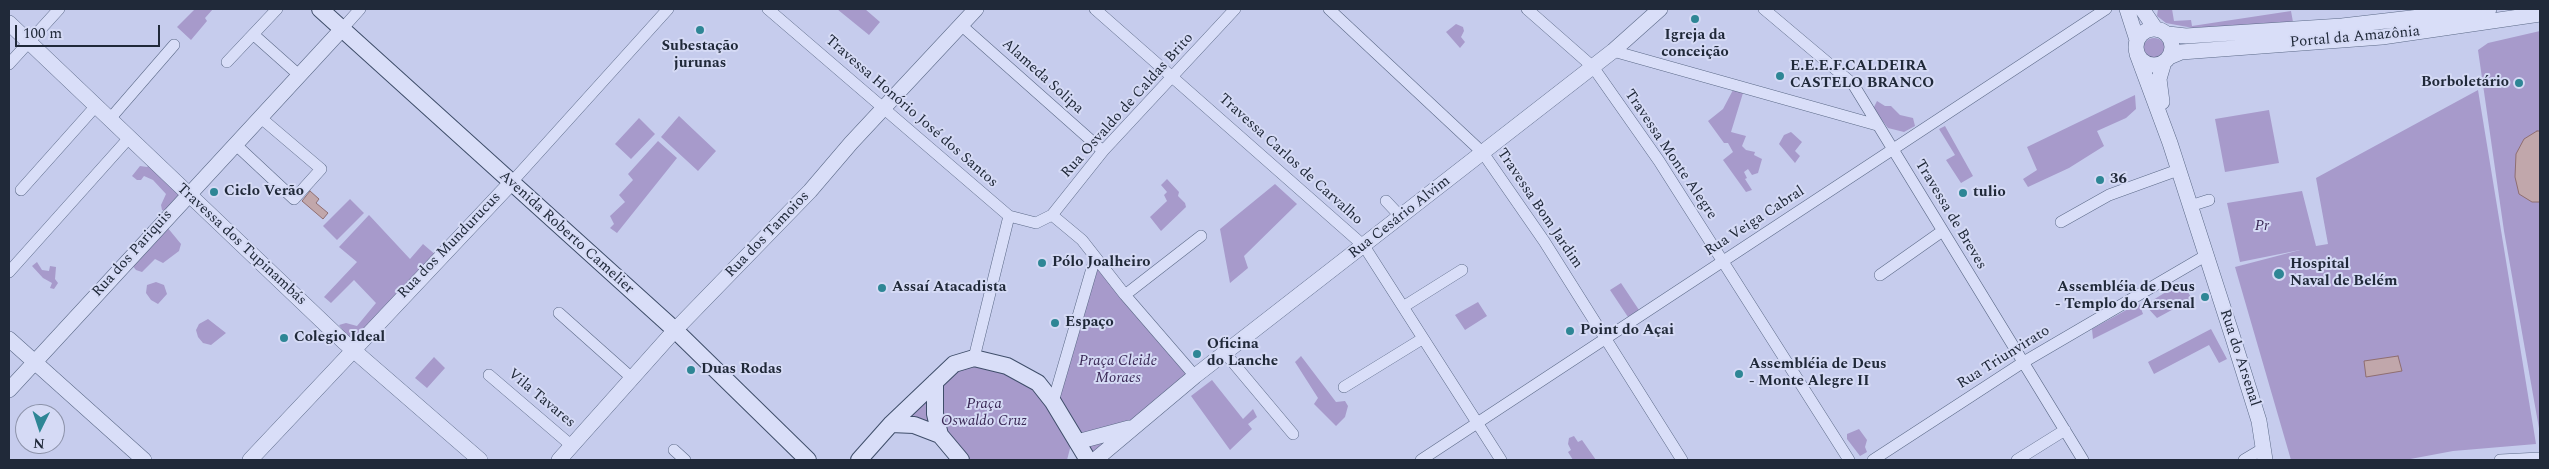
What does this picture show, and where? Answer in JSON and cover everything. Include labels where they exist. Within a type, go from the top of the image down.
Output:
[{"type":"main road","name":"Avenida Roberto Camelier","points":[[320,9],[343,28],[510,183],[675,330],[808,460]]},
{"type":"main road","points":[[859,460],[892,424],[954,364],[974,358],[1008,366],[1038,383],[1053,402],[1088,460]]},
{"type":"main road","points":[[935,382],[935,414],[940,435]]},
{"type":"main road","points":[[892,424],[914,425],[940,435],[962,460]]},
{"type":"main road","points":[[1071,460],[1077,442]]},
{"type":"street","points":[[9,64],[59,9]]},
{"type":"street","points":[[227,62],[277,9]]},
{"type":"street","name":"Rua dos Pariquis","points":[[9,390],[360,9]]},
{"type":"street","name":"Rua dos Mundurucus","points":[[250,460],[510,183],[668,9]]},
{"type":"street","name":"Travessa Honório José dos Santos","points":[[768,9],[1009,216],[1026,222],[1047,219]]},
{"type":"street","name":"Rua dos Tamoios","points":[[559,460],[675,330],[810,191],[976,9]]},
{"type":"street","name":"Travessa Carlos de Carvalho","points":[[1095,9],[1364,246],[1501,460]]},
{"type":"street","name":"Rua Osvaldo de Caldas Brito","points":[[1047,219],[1103,151],[1235,9]]},
{"type":"street","name":"Travessa Bom Jardim","points":[[1329,9],[1483,153],[1544,241],[1682,460]]},
{"type":"street","name":"Travessa Monte Alegre","points":[[1527,9],[1593,67],[1659,161],[1850,460]]},
{"type":"street","name":"Rua Cesário Alvim","points":[[1095,460],[1225,352],[1593,67],[1660,9]]},
{"type":"street","name":"Travessa de Breves","points":[[1764,9],[1853,84],[1941,232],[2083,460]]},
{"type":"street","name":"Rua Veiga Cabral","points":[[1421,460],[2106,9]]},
{"type":"street","name":"Rua do Arsenal","points":[[2127,9],[2137,47],[2170,142],[2259,421],[2264,454]]},
{"type":"street","points":[[2142,9],[2161,31],[2173,45],[2167,60],[2148,64],[2137,47],[2142,32],[2161,31]]},
{"type":"street","name":"Portal da Amazônia","points":[[2161,31],[2186,36],[2332,27],[2489,9]]},
{"type":"street","name":"Portal da Amazônia","points":[[2167,60],[2181,52],[2382,36],[2540,14]]},
{"type":"street","name":"Travessa dos Tupinambás","points":[[9,23],[128,139],[352,350],[480,460]]},
{"type":"street","name":"Alameda Solipa","points":[[961,25],[1103,151]]},
{"type":"street","points":[[254,35],[300,76]]},
{"type":"street","points":[[109,120],[174,45]]},
{"type":"street","points":[[1613,50],[1877,125]]},
{"type":"street","name":"Rua do Arsenal","points":[[2167,60],[2160,70],[2159,88],[2170,142]]},
{"type":"street","points":[[21,190],[95,107]]},
{"type":"street","points":[[235,144],[294,199],[320,169],[261,118]]},
{"type":"street","points":[[9,272],[128,139]]},
{"type":"street","points":[[2061,222],[2109,195],[2178,170]]},
{"type":"street","points":[[1386,200],[1401,217]]},
{"type":"street","points":[[2190,206],[2209,200]]},
{"type":"street","points":[[974,358],[1009,216]]},
{"type":"street","points":[[1047,219],[1082,240],[1125,295],[1195,376]]},
{"type":"street","points":[[1880,275],[1941,232]]},
{"type":"street","points":[[1125,295],[1200,236]]},
{"type":"street","name":"Rua Triunvirato","points":[[1873,460],[2022,363],[2205,256]]},
{"type":"street","points":[[1053,402],[1095,258]]},
{"type":"street","points":[[1403,308],[1462,270]]},
{"type":"street","points":[[559,313],[633,378]]},
{"type":"street","points":[[9,339],[144,460]]},
{"type":"street","points":[[1344,387],[1422,339]]},
{"type":"street","points":[[1225,352],[1293,434]]},
{"type":"street","name":"Vila Tavares","points":[[489,375],[572,446]]},
{"type":"street","name":"Rua Cesário Alvim","points":[[1077,442],[1137,425]]},
{"type":"street","points":[[2017,460],[2064,430]]},
{"type":"street","points":[[674,450],[685,460]]},
{"type":"street","points":[[2244,460],[2264,454]]},
{"type":"street","points":[[2500,460],[2539,459]]},
{"type":"green space","points":[[195,9],[213,9],[205,18],[207,21],[191,40],[177,27]]},
{"type":"green space","points":[[837,9],[865,9],[880,22],[869,35]]},
{"type":"green space","points":[[2158,9],[2172,9],[2174,21],[2191,20],[2192,26],[2291,11],[2293,22],[2193,28],[2166,23],[2157,16]]},
{"type":"green space","points":[[1456,24],[1463,27],[1464,31],[1461,37],[1465,42],[1460,48],[1446,32]]},
{"type":"green space","points":[[2540,31],[2540,434],[2504,231],[2478,50],[2488,43]]},
{"type":"green space","points":[[2154,38],[2162,41],[2165,49],[2162,57],[2154,60],[2146,57],[2143,49],[2146,41]]},
{"type":"green space","points":[[1733,90],[1743,93],[1731,132],[1746,136],[1742,146],[1746,150],[1755,152],[1754,155],[1762,159],[1758,173],[1752,175],[1748,169],[1744,172],[1747,178],[1745,179],[1752,190],[1746,192],[1723,160],[1733,152],[1728,143],[1724,143],[1708,121],[1723,109]]},
{"type":"green space","name":"Pr","points":[[2478,90],[2536,444],[2453,451],[2405,460],[2291,460],[2235,267],[2300,250],[2240,262],[2227,203],[2302,191],[2316,246],[2328,244],[2316,178]]},
{"type":"green space","points":[[2135,95],[2136,109],[2126,118],[2097,131],[2104,146],[2069,168],[2028,187],[2023,179],[2037,170],[2027,147]]},
{"type":"green space","points":[[1877,101],[1885,106],[1891,106],[1900,115],[1913,118],[1915,126],[1904,132],[1888,128],[1873,109]]},
{"type":"green space","points":[[2269,110],[2279,163],[2225,172],[2215,119]]},
{"type":"green space","points":[[679,116],[716,151],[698,171],[661,137]]},
{"type":"green space","points":[[639,118],[655,134],[631,159],[615,144]]},
{"type":"green space","points":[[1945,126],[1973,176],[1961,183],[1946,160],[1955,155],[1939,129]]},
{"type":"green space","points":[[1791,132],[1802,142],[1795,151],[1800,156],[1795,163],[1779,144],[1784,135]]},
{"type":"green space","points":[[658,141],[677,158],[617,233],[610,228],[614,224],[610,216],[625,202],[619,195],[633,180],[628,174]]},
{"type":"green space","points":[[150,164],[184,195],[168,213],[162,210],[161,205],[166,194],[153,180],[144,176],[141,180],[137,180],[132,176],[140,166],[147,167]]},
{"type":"green space","points":[[1167,179],[1179,192],[1178,196],[1185,203],[1186,207],[1161,231],[1150,217],[1167,201],[1164,195],[1167,192],[1161,185]]},
{"type":"green space","points":[[1275,184],[1297,204],[1244,256],[1248,268],[1230,283],[1220,229]]},
{"type":"green space","points":[[350,199],[364,213],[337,240],[323,226]]},
{"type":"green space","points":[[369,215],[410,259],[423,244],[437,256],[357,340],[348,337],[339,325],[346,323],[357,326],[376,303],[354,280],[331,303],[324,297],[357,262],[339,247]]},
{"type":"green space","points":[[167,227],[181,244],[179,251],[163,263],[155,259],[142,272],[136,270],[130,263]]},
{"type":"green space","name":"Praça Cleide Moraes","points":[[1095,258],[1195,376],[1096,460],[1053,402]]},
{"type":"green space","points":[[37,262],[42,270],[49,271],[50,266],[56,267],[55,279],[58,283],[54,289],[50,288],[52,283],[43,278],[32,266]]},
{"type":"green space","points":[[156,282],[164,285],[167,294],[158,304],[151,300],[146,293],[147,285]]},
{"type":"green space","points":[[2182,282],[2192,299],[2157,318],[2145,305]]},
{"type":"green space","points":[[1621,283],[1639,310],[1628,317],[1610,290]]},
{"type":"green space","points":[[1478,302],[1487,316],[1465,330],[1455,315]]},
{"type":"green space","points":[[2139,303],[2143,314],[2093,339],[2092,329]]},
{"type":"green space","points":[[208,319],[226,333],[211,345],[203,343],[198,337],[196,330],[199,324]]},
{"type":"green space","points":[[2211,329],[2227,359],[2219,363],[2209,345],[2154,374],[2148,362]]},
{"type":"green space","points":[[1301,356],[1336,402],[1345,401],[1348,406],[1345,417],[1336,426],[1314,404],[1318,398],[1295,362]]},
{"type":"green space","points":[[434,357],[445,368],[427,388],[415,378]]},
{"type":"green space","name":"Praça Oswaldo Cruz","points":[[973,363],[1023,378],[1050,405],[1072,441],[1067,460],[963,460],[941,434],[899,423],[956,369]]},
{"type":"green space","points":[[1212,380],[1243,419],[1253,409],[1257,417],[1248,424],[1252,429],[1230,450],[1191,396]]},
{"type":"green space","points":[[1859,429],[1867,440],[1865,447],[1867,452],[1860,456],[1847,439],[1847,434]]},
{"type":"green space","points":[[1574,436],[1578,442],[1582,440],[1596,460],[1573,460],[1568,452],[1571,450],[1568,444],[1569,438]]},
{"type":"shaded area","points":[[2540,131],[2540,202],[2532,202],[2519,194],[2515,177],[2516,154],[2524,139]]},
{"type":"shaded area","points":[[310,191],[319,199],[316,203],[328,213],[323,219],[302,201]]},
{"type":"shaded area","points":[[2398,356],[2402,371],[2366,377],[2364,361]]},
{"type":"place","name":"Igreja da conceição","points":[[1695,19]]},
{"type":"place","name":"Subestação jurunas","points":[[700,30]]},
{"type":"place","name":"E.E.E.F.CALDEIRA CASTELO BRANCO","points":[[1780,76]]},
{"type":"place","name":"Borboletário","points":[[2519,83]]},
{"type":"place","name":"36","points":[[2100,180]]},
{"type":"place","name":"Ciclo Verão","points":[[214,192]]},
{"type":"place","name":"tulio","points":[[1963,193]]},
{"type":"place","name":"Pólo Joalheiro","points":[[1042,263]]},
{"type":"place","name":"Hospital Naval de Belém","points":[[2279,274]]},
{"type":"place","name":"Assaí Atacadista","points":[[882,288]]},
{"type":"place","name":"Assembléia de Deus - Templo do Arsenal","points":[[2205,297]]},
{"type":"place","name":"Espaço","points":[[1055,323]]},
{"type":"place","name":"Point do Açai","points":[[1570,331]]},
{"type":"place","name":"Colegio Ideal","points":[[284,338]]},
{"type":"place","name":"Oficina do Lanche","points":[[1197,354]]},
{"type":"place","name":"Duas Rodas","points":[[691,370]]},
{"type":"place","name":"Assembléia de Deus - Monte Alegre II","points":[[1739,374]]}]
